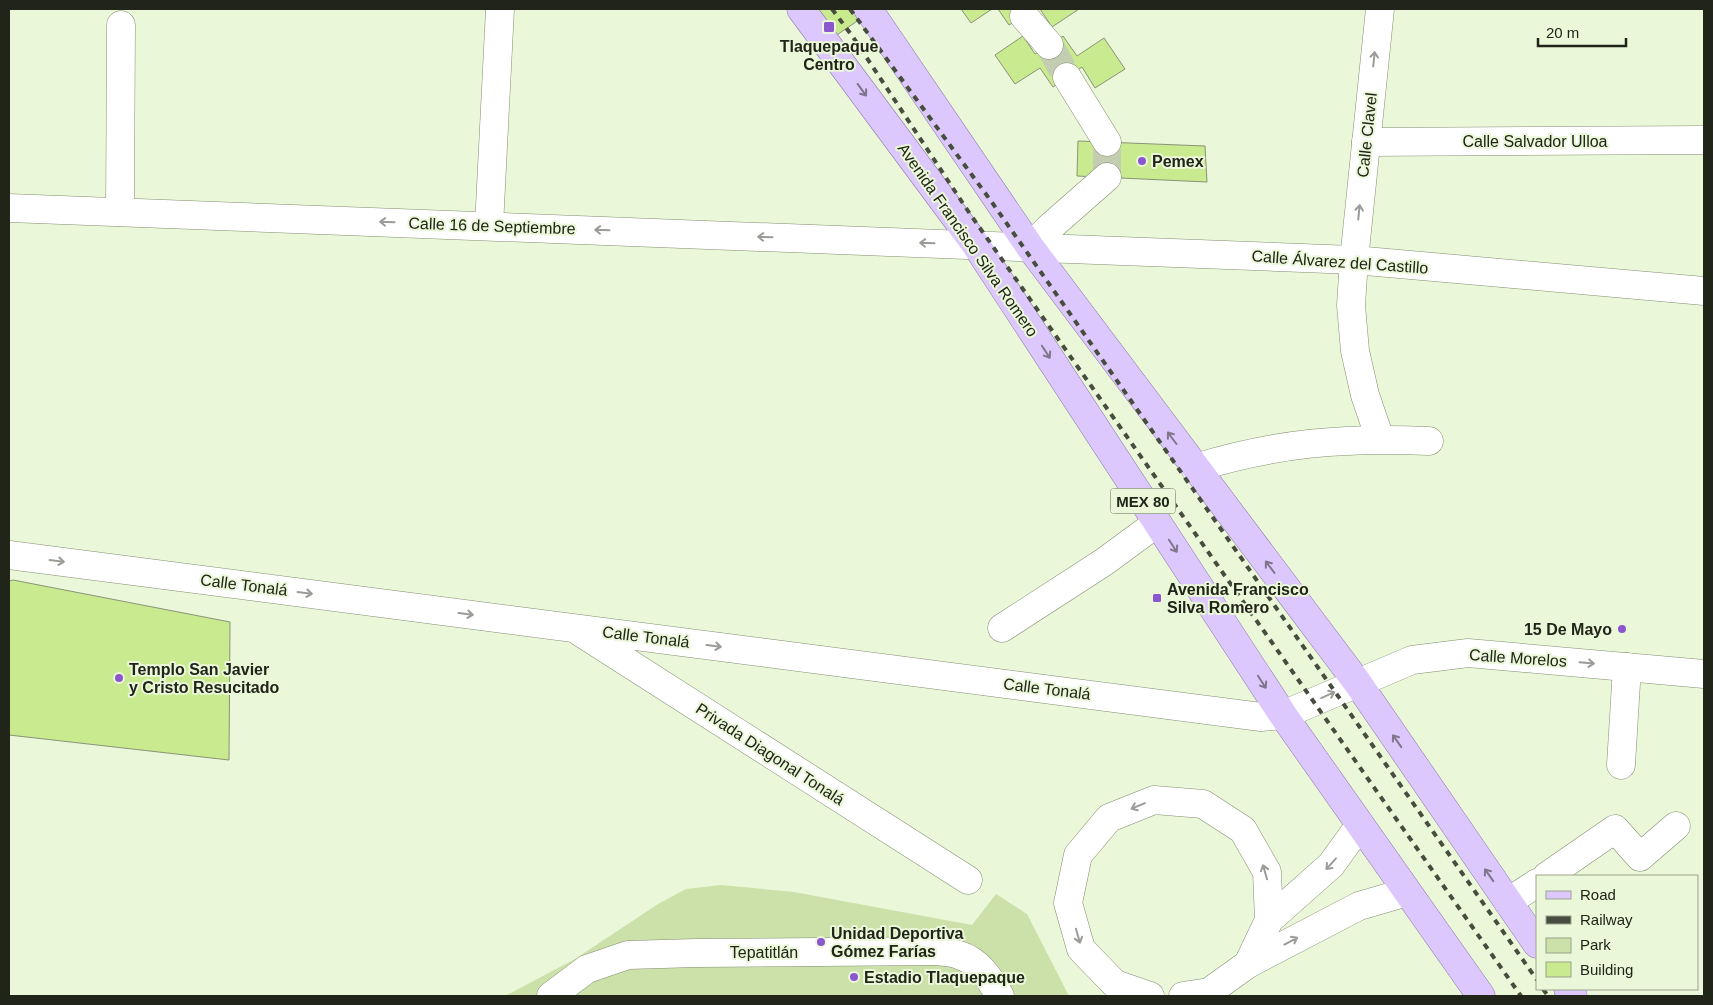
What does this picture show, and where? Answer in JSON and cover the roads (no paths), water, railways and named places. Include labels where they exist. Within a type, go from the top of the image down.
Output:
[{"type":"main road","name":"Avenida Francisco Silva Romero","points":[[802,9],[976,245],[1283,715],[1481,996]]},
{"type":"main road","points":[[868,9],[1030,247],[1357,682],[1536,943]]},
{"type":"street","points":[[490,226],[500,9]]},
{"type":"street","name":"Calle Clavel","points":[[1380,9],[1351,305],[1355,350],[1365,395],[1380,439]]},
{"type":"street","points":[[1024,16],[1049,45]]},
{"type":"street","points":[[120,212],[121,25]]},
{"type":"street","points":[[1067,77],[1107,142]]},
{"type":"street","name":"Calle Salvador Ulloa","points":[[1366,142],[1704,140]]},
{"type":"street","points":[[1030,247],[1107,177]]},
{"type":"street","name":"Calle 16 de Septiembre","points":[[9,208],[976,245]]},
{"type":"street","name":"Calle Álvarez del Castillo","points":[[976,245],[1354,260],[1704,291]]},
{"type":"street","points":[[1195,468],[1266,450],[1323,441],[1380,439],[1429,441]]},
{"type":"street","points":[[1002,628],[1111,558],[1157,523]]},
{"type":"street","name":"Calle Tonalá","points":[[9,555],[1262,717],[1283,715]]},
{"type":"street","name":"Privada Diagonal Tonalá","points":[[573,627],[968,880]]},
{"type":"street","name":"Calle Morelos","points":[[1283,715],[1412,660],[1468,653],[1704,674]]},
{"type":"street","points":[[1621,765],[1627,667]]},
{"type":"street","points":[[1150,996],[1115,984],[1081,949],[1068,903],[1078,855],[1109,818],[1154,800],[1202,804],[1243,830],[1267,872],[1268,920]]},
{"type":"street","points":[[1248,964],[1268,920],[1331,865],[1360,825]]},
{"type":"street","points":[[1563,872],[1616,829],[1640,857],[1676,826]]},
{"type":"street","points":[[1508,902],[1536,884]]},
{"type":"street","points":[[1183,996],[1209,992],[1248,964],[1359,906],[1408,892]]},
{"type":"street","name":"Tepatitlán","points":[[551,996],[586,969],[628,955],[935,951],[959,955],[979,966],[991,980],[1000,996]]},
{"type":"tunnel","points":[[1049,45],[1067,77]]},
{"type":"tunnel","points":[[1107,142],[1107,177]]},
{"type":"railway","points":[[832,9],[853,37],[970,214],[1521,996]]},
{"type":"railway","points":[[850,9],[991,201],[1536,979]]},
{"type":"railway","points":[[1544,990],[1548,996]]},
{"type":"place","name":"Tlaquepaque Centro","points":[[829,27]]},
{"type":"place","name":"Pemex","points":[[1142,161]]},
{"type":"place","name":"Avenida Francisco Silva Romero","points":[[1157,598]]},
{"type":"place","name":"15 De Mayo","points":[[1622,629]]},
{"type":"place","name":"Templo San Javier y Cristo Resucitado","points":[[119,678]]},
{"type":"place","name":"Unidad Deportiva Gómez Farías","points":[[821,942]]},
{"type":"place","name":"Estadio Tlaquepaque","points":[[854,977]]}]
